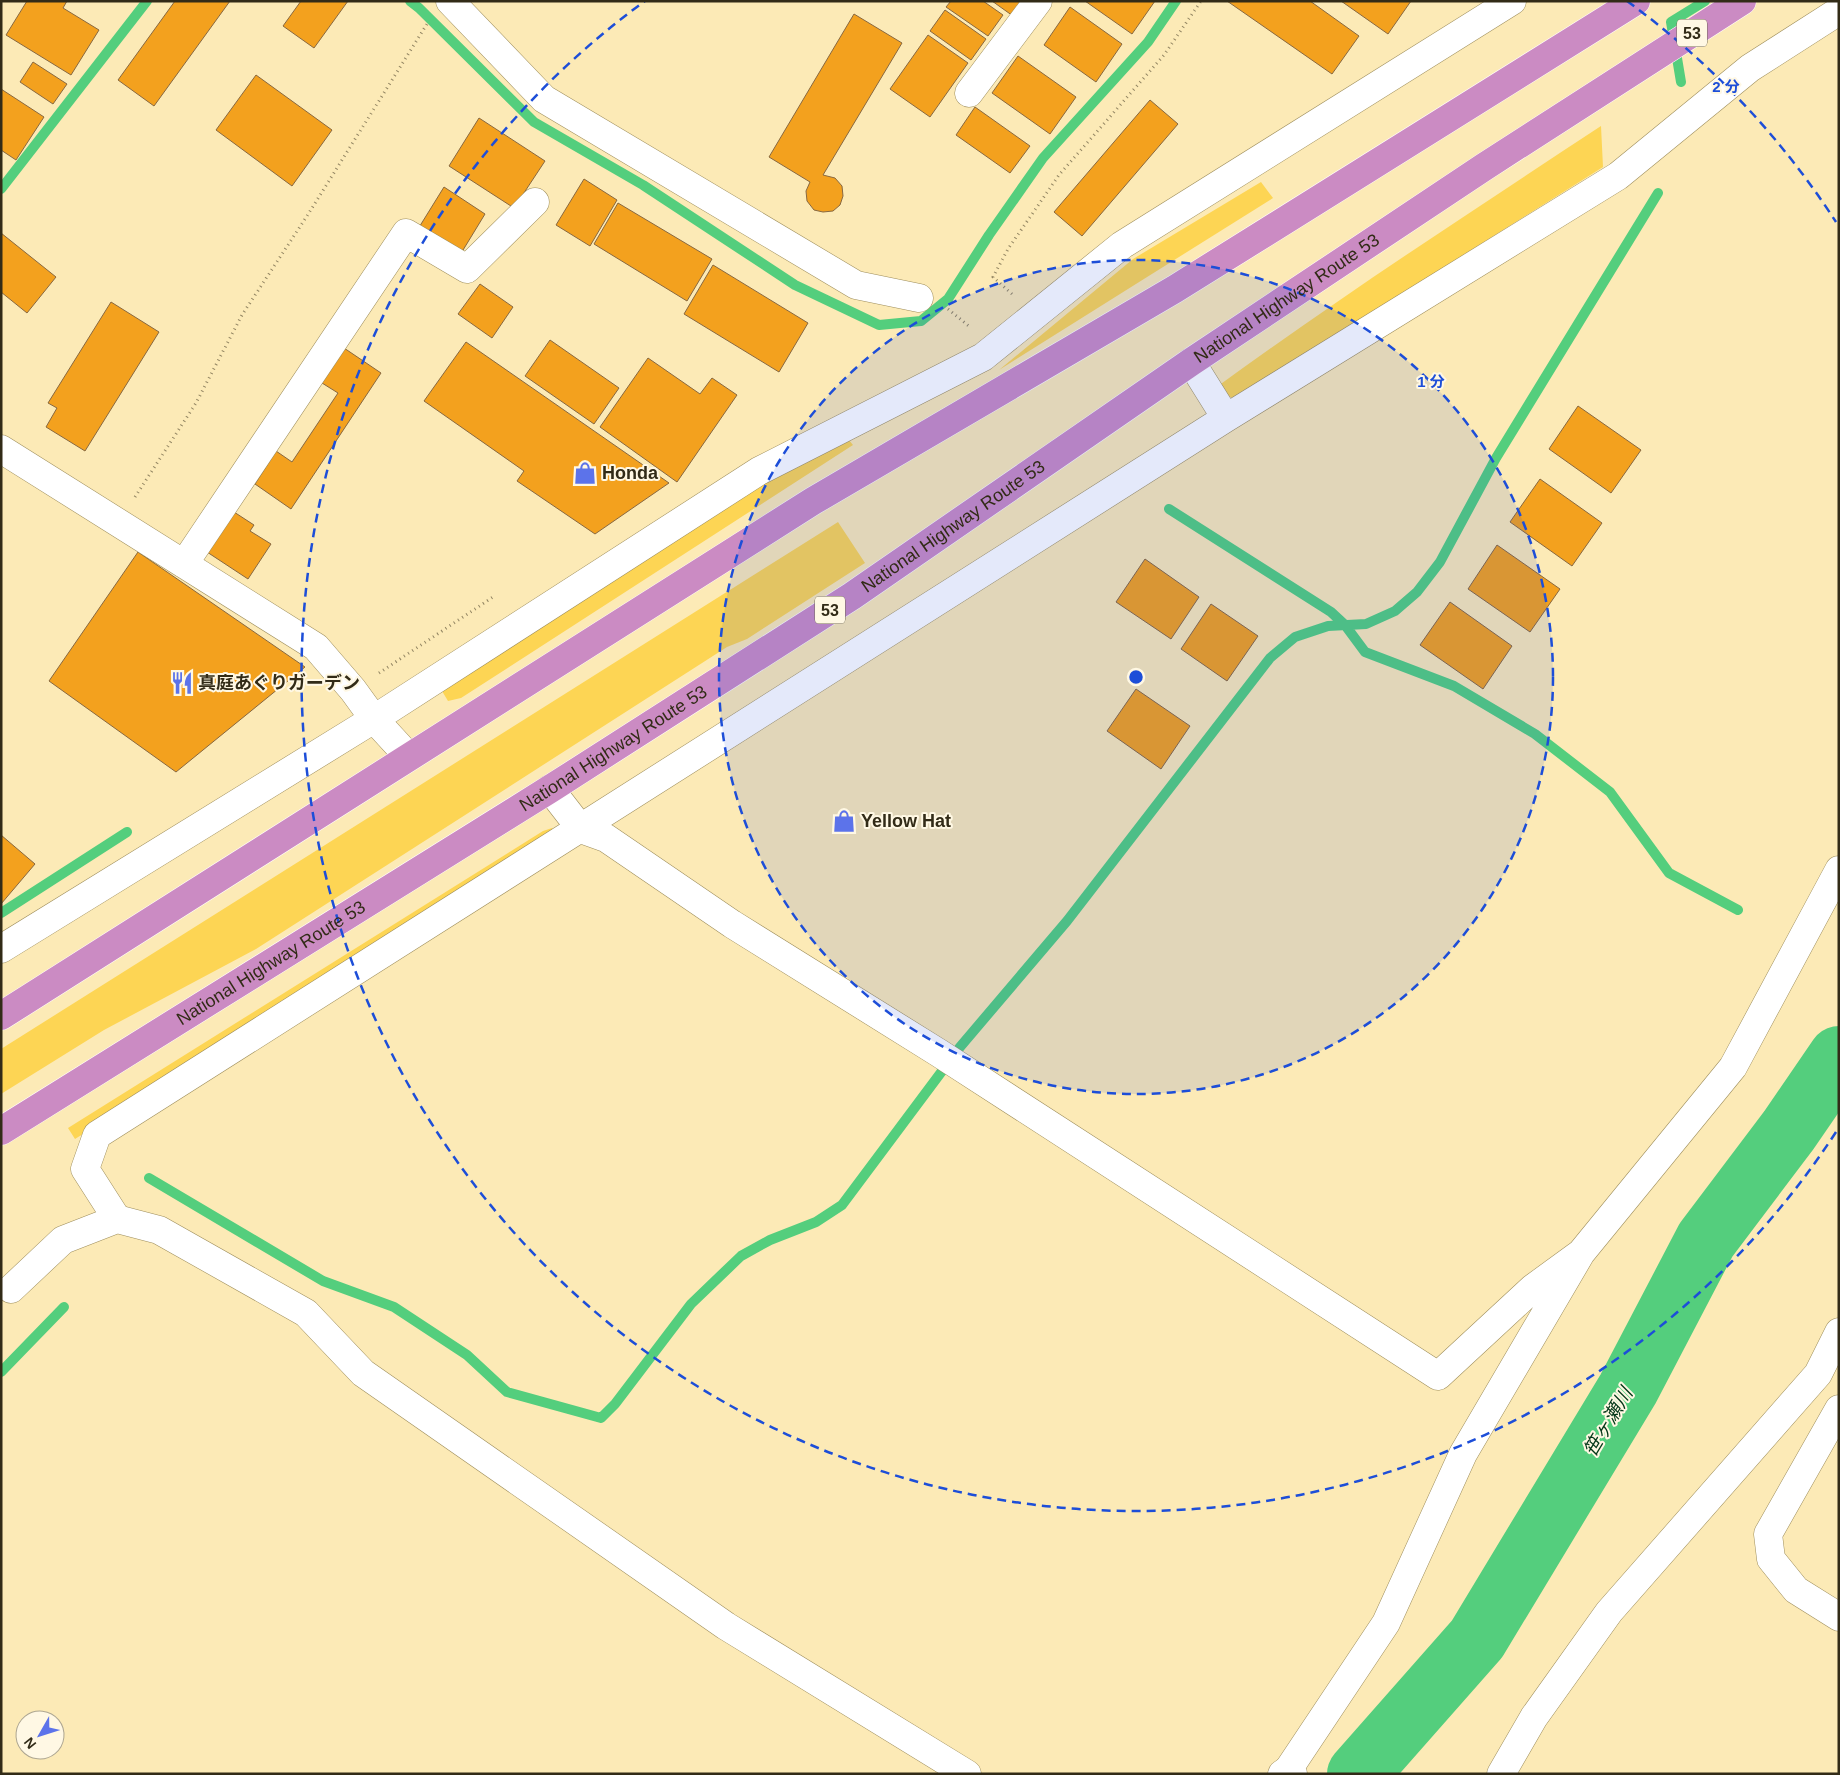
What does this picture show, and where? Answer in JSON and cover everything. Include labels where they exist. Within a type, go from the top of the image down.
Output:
[{"type":"highway","points":[[1,1016],[408,756],[813,501],[1175,289],[1636,1]]},
{"type":"highway","name":"National Highway Route 53","points":[[1,1131],[550,789],[852,596],[1191,362],[1484,167],[1742,1]]},
{"type":"street","points":[[450,1],[544,99],[856,286],[919,298]]},
{"type":"street","points":[[969,93],[1038,1]]},
{"type":"street","points":[[1,950],[374,719],[759,471],[983,357],[1122,245],[1512,1]]},
{"type":"street","points":[[116,1219],[85,1169],[97,1135],[1226,418],[1618,176],[1750,68],[1839,12]]},
{"type":"street","points":[[184,564],[406,233],[467,269],[535,202]]},
{"type":"street","points":[[1191,362],[1226,418]]},
{"type":"street","points":[[1,449],[316,647],[353,690],[374,719],[408,756]]},
{"type":"street","points":[[550,789],[581,829],[606,838],[732,924],[949,1060],[1438,1376],[1533,1288],[1581,1253]]},
{"type":"street","points":[[1288,1772],[1386,1623],[1463,1454],[1581,1253],[1733,1067],[1839,870]]},
{"type":"street","points":[[5,1289],[63,1240],[116,1219],[160,1230],[306,1313],[363,1372],[726,1626],[967,1774]]},
{"type":"street","points":[[1501,1774],[1534,1717],[1609,1612],[1818,1374],[1839,1332]]},
{"type":"street","points":[[1839,1409],[1768,1534],[1771,1559],[1796,1590],[1839,1617]]},
{"type":"path","points":[[1018,300],[993,277],[1008,249],[1059,175],[1164,56],[1201,1]]},
{"type":"path","points":[[118,522],[196,403],[242,315],[312,208],[420,34]]},
{"type":"path","points":[[353,690],[493,597]]},
{"type":"shaded area","points":[[1601,126],[1603,167],[1235,399],[1219,392],[1218,386],[1312,319]]},
{"type":"shaded area","points":[[1261,182],[1273,198],[999,370],[1133,259]]},
{"type":"shaded area","points":[[844,434],[853,445],[461,698],[448,701],[442,691],[759,483]]},
{"type":"shaded area","points":[[838,522],[865,563],[747,639],[727,647],[256,949],[104,1030],[1,1094],[1,1049]]},
{"type":"shaded area","points":[[552,828],[556,834],[549,841],[75,1139],[68,1128],[543,831]]},
{"type":"building","points":[[27,1],[67,1],[63,8],[99,30],[71,75],[6,35]]},
{"type":"building","points":[[175,1],[230,1],[154,106],[118,80]]},
{"type":"building","points":[[301,1],[348,1],[314,48],[283,26]]},
{"type":"building","points":[[951,1],[983,1],[1003,15],[988,36],[946,7]]},
{"type":"building","points":[[992,1],[1024,1],[1013,16]]},
{"type":"building","points":[[1085,1],[1155,1],[1132,34]]},
{"type":"building","points":[[1227,1],[1310,1],[1359,36],[1332,74]]},
{"type":"building","points":[[1341,1],[1411,1],[1388,34]]},
{"type":"building","points":[[1070,7],[1122,44],[1096,82],[1044,45]]},
{"type":"building","points":[[945,10],[986,39],[971,60],[930,31]]},
{"type":"building","points":[[854,14],[902,43],[823,175],[835,178],[842,186],[843,196],[840,205],[833,211],[823,212],[814,210],[807,201],[806,191],[810,182],[769,157]]},
{"type":"building","points":[[928,35],[968,63],[930,117],[890,89]]},
{"type":"building","points":[[1018,56],[1076,97],[1050,134],[992,93]]},
{"type":"building","points":[[33,62],[67,84],[53,104],[20,82]]},
{"type":"building","points":[[256,75],[332,130],[292,186],[216,130]]},
{"type":"building","points":[[1,89],[44,117],[16,160],[1,150]]},
{"type":"building","points":[[1150,100],[1178,124],[1082,236],[1054,212]]},
{"type":"building","points":[[975,107],[1030,146],[1010,173],[956,135]]},
{"type":"building","points":[[479,118],[545,161],[514,208],[449,166]]},
{"type":"building","points":[[584,179],[617,200],[590,246],[556,225]]},
{"type":"building","points":[[444,187],[485,214],[460,255],[418,229]]},
{"type":"building","points":[[618,203],[712,259],[687,301],[594,244]]},
{"type":"building","points":[[1,233],[56,277],[27,313],[1,292]]},
{"type":"building","points":[[713,265],[808,323],[779,372],[684,314]]},
{"type":"building","points":[[480,284],[513,307],[492,338],[458,314]]},
{"type":"building","points":[[111,302],[159,332],[85,451],[46,427],[57,408],[48,403]]},
{"type":"building","points":[[550,340],[619,388],[594,424],[525,376]]},
{"type":"building","points":[[466,342],[669,483],[595,534],[517,481],[524,471],[424,401]]},
{"type":"building","points":[[344,348],[381,373],[291,509],[255,484],[276,451],[292,462],[338,393],[322,383]]},
{"type":"building","points":[[648,358],[700,394],[712,378],[737,395],[677,482],[600,427]]},
{"type":"building","points":[[1578,406],[1641,450],[1611,493],[1549,449]]},
{"type":"building","points":[[1540,479],[1602,523],[1572,566],[1510,522]]},
{"type":"building","points":[[234,512],[254,525],[250,531],[271,544],[248,579],[207,552]]},
{"type":"building","points":[[1497,545],[1560,589],[1530,632],[1468,589]]},
{"type":"building","points":[[138,552],[305,667],[176,772],[49,681]]},
{"type":"building","points":[[1145,559],[1199,597],[1171,639],[1116,602]]},
{"type":"building","points":[[1450,602],[1512,646],[1483,689],[1420,645]]},
{"type":"building","points":[[1211,604],[1258,636],[1227,681],[1181,649]]},
{"type":"building","points":[[1136,689],[1190,726],[1161,769],[1107,731]]},
{"type":"building","points":[[1,835],[35,864],[1,904]]},
{"type":"waterway","points":[[1,189],[147,1]]},
{"type":"waterway","points":[[410,1],[534,122],[643,185],[795,285],[879,325],[921,321],[948,299],[989,235],[1043,158],[1148,42],[1176,1]]},
{"type":"waterway","points":[[1681,82],[1671,22],[1705,1]]},
{"type":"waterway","points":[[149,1178],[323,1281],[394,1307],[467,1355],[507,1392],[601,1418],[615,1404],[691,1304],[741,1256],[770,1240],[816,1222],[842,1205],[960,1047],[1067,921],[1270,658],[1295,637],[1328,626],[1366,624],[1395,611],[1417,592],[1440,562],[1496,458],[1658,193]]},
{"type":"waterway","points":[[1169,509],[1331,612],[1345,625],[1365,652],[1454,686],[1535,734],[1610,792],[1669,873],[1738,910]]},
{"type":"waterway","points":[[1,913],[127,832]]},
{"type":"waterway","name":"笹ヶ瀬川","points":[[1358,1774],[1477,1639],[1628,1389],[1706,1240],[1789,1130],[1839,1057]]},
{"type":"waterway","points":[[1,1372],[64,1307]]},
{"type":"place","name":"Honda","points":[[585,473]]},
{"type":"place","name":"真庭あぐりガーデン","points":[[182,683]]},
{"type":"place","name":"Yellow Hat","points":[[844,821]]}]
